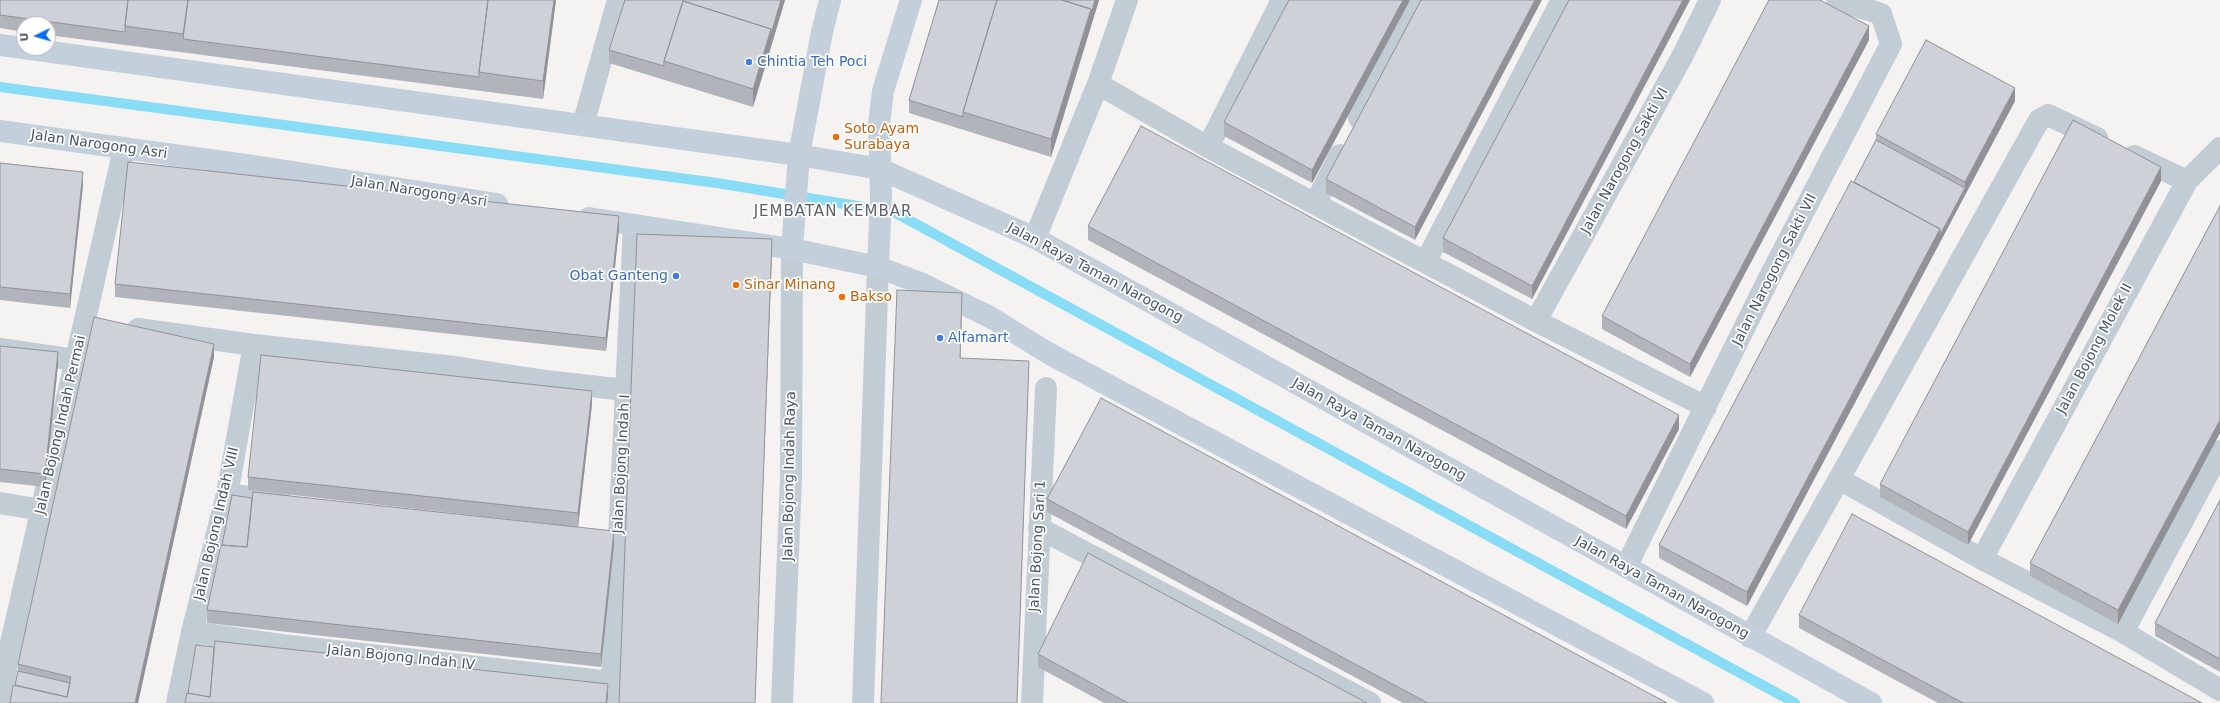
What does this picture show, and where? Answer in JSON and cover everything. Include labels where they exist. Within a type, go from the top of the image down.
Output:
[{"type":"street","points":[[583,125],[618,0]]},
{"type":"street","points":[[792,249],[796,179],[799,155],[822,32],[830,0]]},
{"type":"street","points":[[863,703],[878,267],[882,196],[879,124],[883,91],[911,0]]},
{"type":"street","points":[[1035,238],[1098,84],[1127,0]]},
{"type":"street","points":[[1208,147],[1282,0]]},
{"type":"street","points":[[1316,202],[1419,0]]},
{"type":"street","points":[[1426,261],[1562,0]]},
{"type":"street","name":"Jalan Narogong Sakti VI","points":[[1536,320],[1683,55],[1710,0]]},
{"type":"street","name":"Jalan Narogong Sakti VII","points":[[1626,567],[1768,280],[1891,44],[1881,14],[1837,0]]},
{"type":"street","points":[[0,45],[799,155],[880,169]]},
{"type":"street","points":[[1098,84],[1208,147],[1316,202],[1536,320],[1706,407]]},
{"type":"street","points":[[1750,637],[2039,120],[2048,115],[2187,181]]},
{"type":"street","name":"Jalan Narogong Asri","points":[[0,131],[517,207]]},
{"type":"street","name":"Jalan Bojong Molek II","points":[[1982,559],[2187,181],[2220,148]]},
{"type":"street","name":"Jalan Bojong Indah Permai","points":[[0,703],[6,642],[42,510],[124,149]]},
{"type":"street","name":"Jalan Raya Taman Narogong","points":[[880,169],[1035,238],[1871,703]]},
{"type":"street","points":[[572,216],[792,249],[878,267],[920,283],[990,317],[1048,353],[1703,703]]},
{"type":"street","name":"Jalan Bojong Indah I","points":[[611,703],[634,225]]},
{"type":"street","name":"Jalan Bojong Indah Raya","points":[[782,703],[791,478],[792,249]]},
{"type":"street","points":[[84,322],[254,345],[455,367],[546,382],[625,390]]},
{"type":"street","name":"Jalan Bojong Indah VIII","points":[[177,703],[192,632],[227,494],[254,345]]},
{"type":"street","points":[[0,349],[76,360]]},
{"type":"street","name":"Jalan Bojong Sari 1","points":[[1035,702],[1039,528],[1046,388]]},
{"type":"street","points":[[2123,632],[2220,452]]},
{"type":"street","points":[[1839,479],[1982,559],[2123,632],[2220,690]]},
{"type":"street","points":[[227,494],[298,503]]},
{"type":"street","points":[[0,503],[42,510]]},
{"type":"street","points":[[1039,528],[1297,663],[1370,703]]},
{"type":"street","points":[[597,534],[619,536]]},
{"type":"street","name":"Jalan Bojong Indah IV","points":[[192,632],[304,647],[611,682]]},
{"type":"building","points":[[0,0],[128,0],[125,32],[56,23],[56,16],[16,17],[0,15]]},
{"type":"building","points":[[128,0],[188,0],[183,34],[125,26]]},
{"type":"building","points":[[188,0],[488,0],[479,77],[183,39]]},
{"type":"building","points":[[488,0],[554,0],[543,81],[479,72]]},
{"type":"building","points":[[625,0],[781,0],[771,34],[771,29],[683,1],[664,61],[664,66],[609,50]]},
{"type":"building","points":[[939,0],[997,0],[963,112],[963,117],[909,100]]},
{"type":"building","points":[[997,0],[1062,0],[1091,9],[1051,139],[963,112]]},
{"type":"building","points":[[1062,0],[1095,0],[1091,14],[1091,9]]},
{"type":"building","points":[[1289,0],[1403,0],[1312,170],[1224,122]]},
{"type":"building","points":[[1421,0],[1535,0],[1415,227],[1326,179]]},
{"type":"building","points":[[1569,0],[1683,0],[1532,286],[1443,238]]},
{"type":"building","points":[[1769,0],[1820,0],[1869,26],[1690,364],[1602,316]]},
{"type":"building","points":[[683,1],[771,29],[753,89],[664,61]]},
{"type":"building","points":[[1926,40],[2015,88],[1965,182],[1876,134]]},
{"type":"building","points":[[2073,120],[2161,167],[1968,532],[1880,484]]},
{"type":"building","points":[[1141,126],[1679,415],[1626,516],[1088,226]]},
{"type":"building","points":[[1876,140],[1965,188],[1940,235],[1940,229],[1854,182]]},
{"type":"building","points":[[128,162],[619,216],[606,338],[115,284]]},
{"type":"building","points":[[0,163],[83,172],[70,294],[0,287]]},
{"type":"building","points":[[1851,181],[1940,229],[1747,592],[1659,545]]},
{"type":"building","points":[[2220,206],[2220,420],[2118,610],[2030,563]]},
{"type":"building","points":[[637,234],[772,239],[755,703],[619,703]]},
{"type":"building","points":[[897,290],[962,293],[960,358],[1029,361],[1017,703],[881,703]]},
{"type":"building","points":[[94,317],[214,344],[135,703],[10,703],[13,685],[67,697],[71,677],[18,664]]},
{"type":"building","points":[[0,346],[58,352],[45,474],[0,469]]},
{"type":"building","points":[[261,355],[592,391],[578,513],[248,477]]},
{"type":"building","points":[[1101,398],[1667,703],[1428,703],[1047,499]]},
{"type":"building","points":[[253,492],[614,531],[601,654],[207,610],[221,545],[247,547]]},
{"type":"building","points":[[232,495],[252,498],[247,547],[222,545]]},
{"type":"building","points":[[2220,500],[2220,659],[2155,623]]},
{"type":"building","points":[[1852,514],[2202,703],[1963,703],[1799,615]]},
{"type":"building","points":[[1088,553],[1367,703],[1128,703],[1038,654]]},
{"type":"building","points":[[215,641],[608,684],[606,703],[185,703],[187,693],[210,697]]},
{"type":"building","points":[[196,645],[214,647],[210,697],[188,693]]},
{"type":"building","points":[[18,671],[70,683],[67,697],[15,685]]},
{"type":"waterway","points":[[0,87],[717,183],[894,212],[1795,703]]},
{"type":"place","name":"Chintia Teh Poci","points":[[749,62]]},
{"type":"place","name":"Soto Ayam Surabaya","points":[[836,137]]},
{"type":"place","name":"Obat Ganteng","points":[[676,276]]},
{"type":"place","name":"Sinar Minang","points":[[736,285]]},
{"type":"place","name":"Bakso","points":[[842,297]]},
{"type":"place","name":"Alfamart","points":[[940,338]]},
{"type":"district","name":"JEMBATAN KEMBAR","points":[[833,212]]}]
